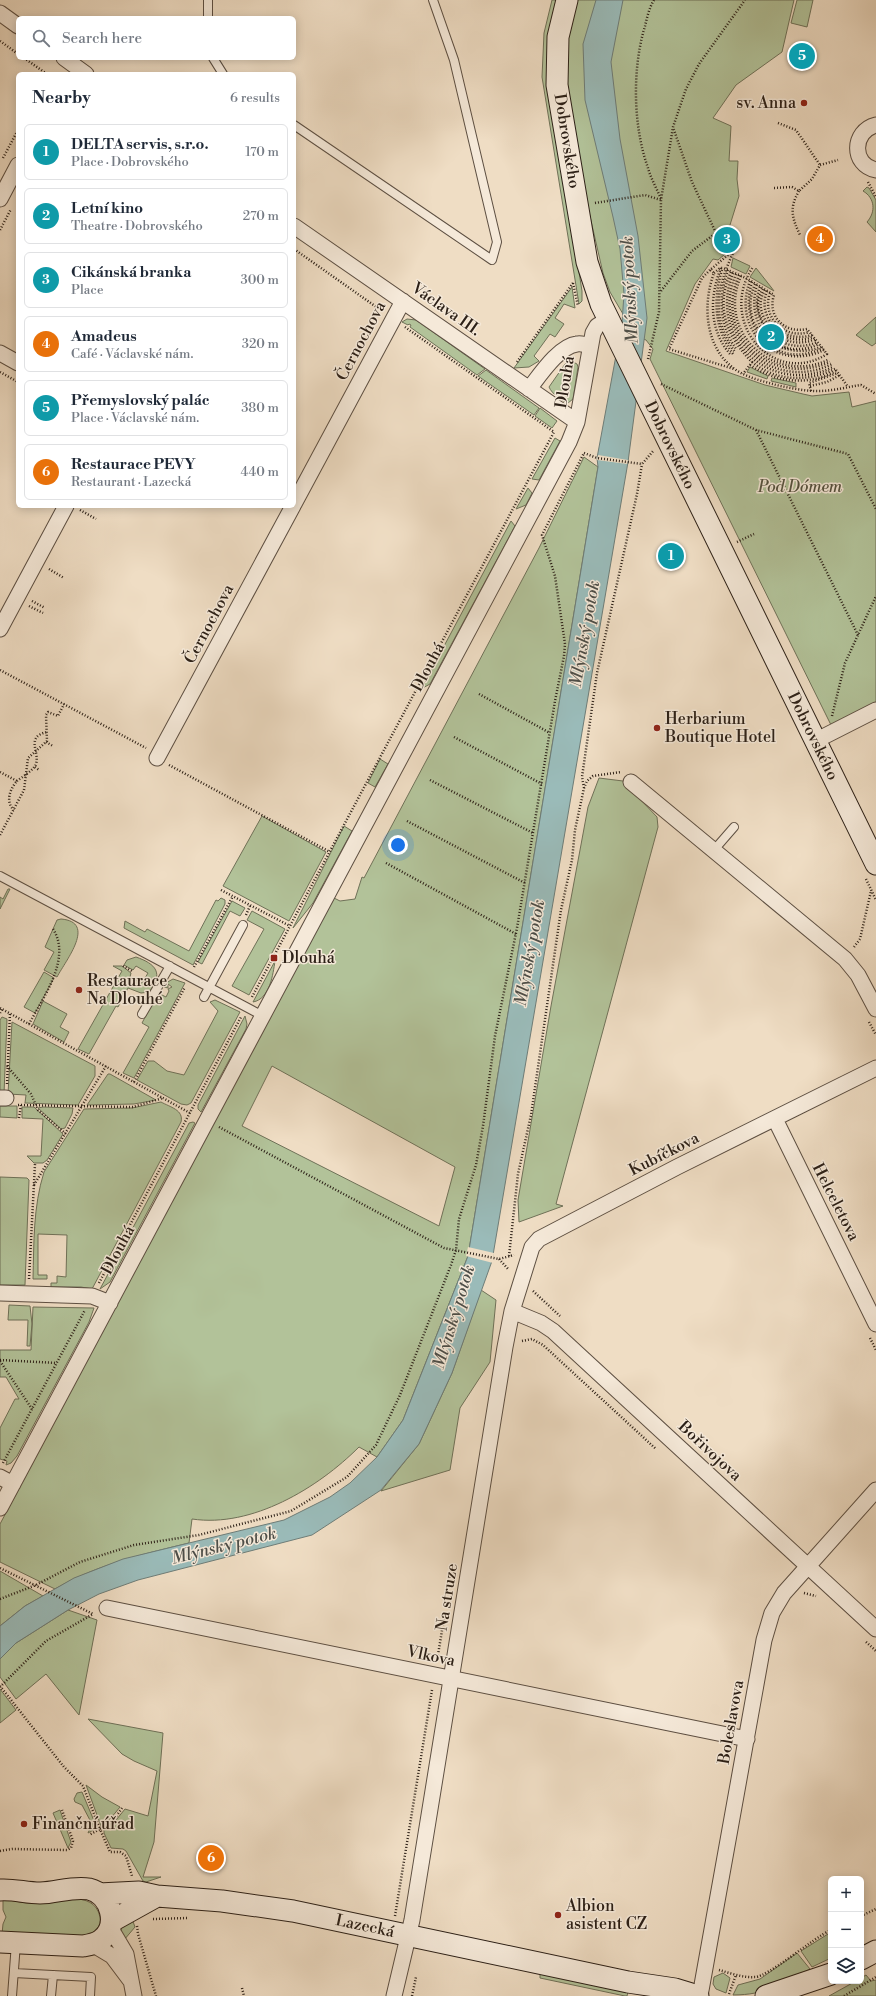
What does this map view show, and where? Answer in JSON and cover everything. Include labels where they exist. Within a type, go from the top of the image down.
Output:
[{"type":"main road","name":"Dobrovského","points":[[567,0],[562,17],[557,53],[560,103],[587,262],[592,280],[608,319],[619,340],[651,385],[815,741],[876,864]]},
{"type":"main road","name":"Lazecká","points":[[0,1890],[39,1893],[83,1889],[99,1894],[139,1892],[157,1896],[222,1901],[293,1911],[402,1929],[628,1982],[675,1988],[699,1996]]},
{"type":"main road","points":[[99,1894],[107,1904],[111,1924]]},
{"type":"main road","points":[[8,1942],[77,1946],[92,1944],[102,1939],[111,1924],[157,1896]]},
{"type":"main road","points":[[864,1957],[876,1951]]},
{"type":"main road","points":[[766,1996],[828,1976]]},
{"type":"main road","points":[[797,1996],[828,1977]]},
{"type":"main road","name":"Lazecká","points":[[628,1982],[658,1995]]},
{"type":"street","points":[[0,13],[16,25]]},
{"type":"street","points":[[874,175],[862,162],[857,152],[857,144],[864,130],[876,125]]},
{"type":"street","points":[[0,199],[16,169]]},
{"type":"street","name":"Václava III.","points":[[296,227],[577,422]]},
{"type":"street","name":"Černochova","points":[[296,499],[403,301]]},
{"type":"street","name":"Dlouhá","points":[[0,1508],[6,1480],[110,1303],[569,442],[577,422],[589,345],[597,326],[608,319]]},
{"type":"street","points":[[529,389],[557,355],[567,347],[578,343],[589,345]]},
{"type":"street","points":[[0,353],[16,361]]},
{"type":"street","points":[[0,629],[72,508]]},
{"type":"street","name":"Černochova","points":[[157,758],[291,508]]},
{"type":"street","points":[[815,741],[876,710]]},
{"type":"street","points":[[631,782],[845,959],[858,974],[876,1009]]},
{"type":"street","name":"Kubíčkova","points":[[512,1311],[530,1250],[539,1239],[876,1068]]},
{"type":"street","name":"Helceletova","points":[[774,1119],[872,1328]]},
{"type":"street","name":"Dlouhá","points":[[0,1293],[92,1296],[110,1303]]},
{"type":"street","name":"Bořivojova","points":[[512,1311],[541,1323],[553,1331],[876,1629]]},
{"type":"street","name":"Na struze","points":[[394,1996],[402,1929],[451,1679],[512,1311]]},
{"type":"street","name":"Boleslavova","points":[[699,1996],[713,1969],[747,1739],[764,1640],[769,1620],[784,1593],[876,1490]]},
{"type":"street","name":"Vlkova","points":[[107,1608],[747,1739]]},
{"type":"street","points":[[111,1924],[126,1954],[134,1996]]},
{"type":"street","points":[[92,1944],[112,1956],[130,1980]]},
{"type":"lane","points":[[208,0],[208,16]]},
{"type":"lane","points":[[296,126],[492,260],[497,242],[454,60],[433,0]]},
{"type":"lane","points":[[213,60],[222,72]]},
{"type":"lane","points":[[714,850],[734,827]]},
{"type":"lane","points":[[0,876],[263,1016]]},
{"type":"lane","points":[[204,997],[243,925]]},
{"type":"lane","points":[[142,1014],[170,966]]},
{"type":"lane","points":[[8,1942],[14,1972],[12,1996]]},
{"type":"lane","points":[[14,1972],[91,1977],[90,1996]]},
{"type":"lane","points":[[51,1996],[53,1975]]},
{"type":"path","points":[[654,0],[640,41],[636,66],[635,88],[640,136],[648,168],[662,200]]},
{"type":"path","points":[[648,360],[659,312],[662,200],[673,127],[686,89],[699,64],[745,0]]},
{"type":"path","points":[[0,41],[16,53]]},
{"type":"path","points":[[27,60],[44,72]]},
{"type":"path","points":[[778,123],[796,130],[820,165]]},
{"type":"path","points":[[673,127],[692,182],[716,233],[735,249]]},
{"type":"path","points":[[0,164],[16,134]]},
{"type":"path","points":[[800,235],[791,212],[794,199],[799,191],[812,179],[820,165],[838,160]]},
{"type":"path","points":[[874,175],[867,183],[876,197]]},
{"type":"path","points":[[774,188],[792,187],[799,191]]},
{"type":"path","points":[[589,204],[645,195],[662,200]]},
{"type":"path","points":[[0,230],[14,203]]},
{"type":"path","points":[[660,291],[692,251],[716,233]]},
{"type":"path","points":[[735,249],[702,278],[670,350],[736,370],[743,374],[768,382],[811,391],[830,390],[861,385],[876,394]]},
{"type":"path","points":[[735,249],[724,301],[725,318],[735,352],[751,363],[788,375],[802,376],[834,368]]},
{"type":"path","points":[[296,250],[384,312]]},
{"type":"path","points":[[753,267],[742,288],[740,305],[744,324],[752,340],[758,346],[777,358],[802,362],[825,355]]},
{"type":"path","points":[[710,270],[714,273],[731,272],[746,278],[760,287],[763,294],[760,341],[817,342]]},
{"type":"path","points":[[731,272],[715,286],[713,299],[714,317],[729,329],[741,335],[758,356],[788,380],[803,381],[823,377],[834,368]]},
{"type":"path","points":[[731,272],[718,296],[718,310],[740,345],[750,356],[773,369],[802,370],[834,368]]},
{"type":"path","points":[[731,272],[732,286],[729,300],[729,329],[735,352]]},
{"type":"path","points":[[731,272],[737,287],[735,308],[729,329],[735,352]]},
{"type":"path","points":[[714,273],[708,287],[707,317],[712,335],[726,359],[736,370]]},
{"type":"path","points":[[515,364],[574,283]]},
{"type":"path","points":[[760,287],[745,303],[773,329],[783,341],[801,357],[813,355],[817,342]]},
{"type":"path","points":[[760,287],[751,303],[771,335],[803,352],[817,342]]},
{"type":"path","points":[[760,287],[756,300],[766,338],[801,346],[817,342]]},
{"type":"path","points":[[712,335],[761,318],[768,306],[760,287]]},
{"type":"path","points":[[761,318],[776,324],[783,341],[768,382]]},
{"type":"path","points":[[250,1001],[554,432],[400,323]]},
{"type":"path","points":[[783,341],[798,334],[817,342],[827,354],[825,355],[848,387]]},
{"type":"path","points":[[726,359],[735,352]]},
{"type":"path","points":[[743,374],[751,363]]},
{"type":"path","points":[[811,391],[809,383],[834,368]]},
{"type":"path","points":[[651,385],[756,430],[848,454],[876,509]]},
{"type":"path","points":[[756,430],[858,635]]},
{"type":"path","points":[[584,788],[582,777],[596,673],[637,494],[642,464],[654,450],[652,443]]},
{"type":"path","points":[[580,450],[597,458],[642,464]]},
{"type":"path","points":[[0,1599],[36,1585],[80,1562],[134,1545],[199,1535],[291,1511],[348,1477],[376,1445],[400,1395],[456,1250],[460,1219],[476,1165],[483,1126],[496,1029],[516,934],[565,644],[555,576],[542,535],[584,453]]},
{"type":"path","points":[[72,508],[96,519]]},
{"type":"path","points":[[737,542],[754,534]]},
{"type":"path","points":[[47,568],[64,578]]},
{"type":"path","points":[[831,719],[845,663],[876,596]]},
{"type":"path","points":[[31,601],[45,608]]},
{"type":"path","points":[[27,605],[43,613]]},
{"type":"path","points":[[0,670],[150,750],[157,758],[330,852]]},
{"type":"path","points":[[479,694],[550,733]]},
{"type":"path","points":[[0,836],[24,790],[28,758],[34,751],[46,742],[46,715],[48,712],[58,716],[64,704]]},
{"type":"path","points":[[14,810],[9,802],[12,786],[35,767],[36,763],[34,751],[36,740],[39,736],[47,732]]},
{"type":"path","points":[[454,737],[542,784]]},
{"type":"path","points":[[46,742],[53,746]]},
{"type":"path","points":[[35,767],[40,770]]},
{"type":"path","points":[[0,772],[17,781]]},
{"type":"path","points":[[509,1256],[518,1174],[531,1115],[561,910],[572,860],[575,830],[584,788],[587,781],[593,776],[601,774],[621,772],[631,782]]},
{"type":"path","points":[[430,780],[533,833]]},
{"type":"path","points":[[407,821],[525,883]]},
{"type":"path","points":[[386,863],[516,934]]},
{"type":"path","points":[[221,890],[290,926]]},
{"type":"path","points":[[845,959],[860,939],[872,891]]},
{"type":"path","points":[[194,968],[233,896]]},
{"type":"path","points":[[246,914],[250,906]]},
{"type":"path","points":[[29,1024],[52,982],[58,960],[59,945],[57,935],[53,929]]},
{"type":"path","points":[[123,966],[132,971]]},
{"type":"path","points":[[134,1082],[152,1053],[187,984]]},
{"type":"path","points":[[0,1013],[1,1008],[190,1113]]},
{"type":"path","points":[[10,1013],[8,1066],[3,1098],[6,1104],[35,1106],[133,1107],[163,1098]]},
{"type":"path","points":[[98,1286],[243,1015]]},
{"type":"path","points":[[8,1066],[30,1094],[35,1106],[42,1114],[66,1134]]},
{"type":"path","points":[[34,1185],[106,1066]]},
{"type":"path","points":[[19,1118],[21,1105]]},
{"type":"path","points":[[213,1124],[444,1248],[499,1259],[519,1253]]},
{"type":"path","points":[[29,1294],[35,1164]]},
{"type":"path","points":[[499,1259],[511,1272]]},
{"type":"path","points":[[532,1290],[564,1319]]},
{"type":"path","points":[[0,1467],[87,1306]]},
{"type":"path","points":[[872,1328],[876,1350]]},
{"type":"path","points":[[519,1344],[528,1339],[543,1345],[661,1454]]},
{"type":"path","points":[[0,1361],[57,1363]]},
{"type":"path","points":[[0,1361],[32,1409]]},
{"type":"path","points":[[0,1568],[88,1610],[93,1614],[46,1641],[0,1686],[64,1767],[83,1786],[110,1852],[120,1852],[126,1856],[134,1883]]},
{"type":"path","points":[[802,1594],[808,1592],[819,1598]]},
{"type":"path","points":[[864,1640],[876,1651]]},
{"type":"path","points":[[402,1929],[406,1846],[432,1686]]},
{"type":"path","points":[[89,1835],[113,1821],[122,1808]]},
{"type":"path","points":[[0,1851],[12,1849],[67,1850],[71,1848],[73,1841],[62,1810]]},
{"type":"path","points":[[864,1915],[876,1909]]},
{"type":"path","points":[[147,1919],[195,1918]]},
{"type":"path","points":[[713,1969],[754,1978],[761,1976],[810,1941],[828,1932]]},
{"type":"path","points":[[138,1934],[156,1996]]},
{"type":"path","points":[[713,1969],[721,1964]]},
{"type":"path","points":[[729,1994],[736,1975]]},
{"type":"path","points":[[844,1996],[876,1977]]},
{"type":"path","points":[[242,1988],[244,1996]]},
{"type":"green space","points":[[552,0],[556,0],[548,41],[547,72],[582,291],[582,301],[579,304],[542,77],[544,33]]},
{"type":"green space","name":"Pod Dómem","points":[[575,0],[794,0],[782,52],[736,85],[713,118],[731,126],[729,161],[738,161],[737,179],[739,196],[725,241],[731,249],[718,260],[713,259],[695,284],[666,351],[765,385],[803,394],[812,396],[849,392],[852,407],[876,401],[876,703],[831,725],[650,359],[653,349],[646,340],[636,336],[610,292],[603,273],[572,138],[563,59]]},
{"type":"green space","points":[[797,0],[813,0],[807,27],[791,23]]},
{"type":"green space","points":[[867,187],[876,200],[876,232],[867,222],[872,214],[873,205],[870,197],[863,191]]},
{"type":"green space","points":[[733,258],[750,266],[746,274],[731,267]]},
{"type":"green space","points":[[756,268],[771,287],[774,291],[750,277]]},
{"type":"green space","points":[[572,287],[575,308],[564,304],[555,318],[564,324],[555,337],[550,334],[534,356],[539,361],[529,367],[514,368]]},
{"type":"green space","points":[[876,317],[876,343],[872,346],[856,335]]},
{"type":"green space","points":[[407,319],[416,320],[485,369],[477,375],[410,327],[411,325],[402,322]]},
{"type":"green space","points":[[571,361],[577,364],[578,367],[573,399],[568,403],[557,397],[549,387],[565,364]]},
{"type":"green space","points":[[750,367],[768,376],[767,379],[747,372]]},
{"type":"green space","points":[[486,370],[539,408],[534,415],[478,376]]},
{"type":"green space","points":[[772,378],[796,383],[796,387],[771,381]]},
{"type":"green space","points":[[540,408],[557,421],[552,428],[535,416]]},
{"type":"green space","points":[[555,438],[560,441],[539,480],[532,479]]},
{"type":"green space","points":[[584,457],[598,467],[468,1256],[403,1420],[377,1457],[359,1447],[324,1477],[283,1502],[260,1511],[238,1517],[215,1520],[192,1519],[189,1543],[120,1561],[71,1580],[55,1589],[0,1562],[0,1524],[334,898],[340,901],[355,899],[362,877],[364,878],[539,548]],"holes":[[[272,1066],[455,1167],[439,1226],[242,1126]]]},
{"type":"green space","points":[[528,488],[532,493],[526,505],[516,509]]},
{"type":"green space","points":[[511,521],[515,526],[430,684],[421,689]]},
{"type":"green space","points":[[380,759],[388,764],[375,787],[368,783]]},
{"type":"green space","points":[[599,778],[623,781],[657,817],[658,827],[556,1204],[563,1206],[519,1222],[518,1200],[551,1006],[588,807]]},
{"type":"green space","points":[[262,816],[326,852],[289,921],[223,886]]},
{"type":"green space","points":[[344,826],[352,831],[313,903],[293,928]]},
{"type":"green space","points":[[8,889],[10,889],[0,909],[0,897],[3,899]]},
{"type":"green space","points":[[221,898],[225,900],[225,904],[193,965],[124,928],[125,921],[145,932],[147,929],[189,951],[216,900],[218,901]]},
{"type":"green space","points":[[232,901],[245,908],[240,916],[230,911],[202,964],[198,962]]},
{"type":"green space","points":[[252,911],[285,929],[249,995],[232,986],[264,929],[247,920]]},
{"type":"green space","points":[[61,919],[72,922],[77,927],[78,934],[72,952],[57,977],[44,970],[54,952],[45,947],[57,920]]},
{"type":"green space","points":[[136,957],[149,963],[156,970],[157,974],[154,985],[149,992],[141,993],[128,988],[89,1054],[78,1049],[122,971],[113,966],[122,966],[131,973],[130,977],[142,983],[148,973],[136,966],[133,970],[124,965],[127,960]]},
{"type":"green space","points":[[275,961],[272,979],[267,991],[259,1000],[253,1002]]},
{"type":"green space","points":[[44,972],[54,978],[35,1013],[24,1007]]},
{"type":"green space","points":[[173,979],[185,983],[134,1078],[123,1073],[149,1027],[142,1023],[158,993],[166,997],[169,991],[168,989],[172,987],[168,984],[168,988],[164,987],[164,984]]},
{"type":"green space","points":[[215,1000],[240,1012],[191,1103],[187,1105],[181,1104],[137,1080],[148,1061],[154,1061],[167,1071],[184,1075],[218,1011],[210,1002]]},
{"type":"green space","points":[[43,1001],[67,1014],[60,1027],[69,1032],[64,1042],[33,1024]]},
{"type":"green space","points":[[245,1016],[247,1024],[246,1029],[201,1112],[198,1109],[198,1105]]},
{"type":"green space","points":[[2,1017],[7,1019],[4,1094],[0,1094],[0,1020]]},
{"type":"green space","points":[[12,1022],[95,1066],[95,1076],[78,1105],[25,1103],[26,1095],[8,1094]]},
{"type":"green space","points":[[108,1074],[156,1100],[134,1104],[87,1105]]},
{"type":"green space","points":[[161,1102],[172,1107],[178,1112],[181,1122],[92,1289],[81,1287],[51,1287],[51,1283],[57,1283],[57,1276],[66,1277],[67,1235],[38,1234],[38,1275],[47,1275],[47,1279],[33,1279],[36,1212],[40,1185],[44,1172],[84,1109],[132,1108]]},
{"type":"green space","points":[[0,1106],[17,1106],[17,1118],[0,1117]]},
{"type":"green space","points":[[22,1107],[34,1107],[63,1134],[47,1160],[43,1163],[34,1163],[27,1156],[41,1156],[43,1119],[22,1118]]},
{"type":"green space","points":[[38,1108],[73,1108],[72,1114],[65,1128],[61,1129]]},
{"type":"green space","points":[[189,1123],[195,1123],[110,1282],[100,1289]]},
{"type":"green space","points":[[0,1177],[27,1178],[29,1180],[25,1285],[0,1285]]},
{"type":"green space","points":[[481,1290],[496,1300],[490,1362],[460,1408],[450,1470],[381,1491],[419,1444],[452,1373]]},
{"type":"green space","points":[[9,1305],[30,1306],[32,1324],[30,1346],[27,1346],[28,1320],[8,1320]]},
{"type":"green space","points":[[33,1307],[94,1308],[89,1322],[17,1456],[11,1463],[6,1465],[7,1461],[0,1459],[0,1428],[15,1399],[19,1399],[6,1377],[0,1377],[0,1350],[31,1350]]},
{"type":"green space","points":[[0,1571],[43,1596],[25,1606],[0,1626]]},
{"type":"green space","points":[[68,1610],[97,1620],[79,1715],[46,1674],[16,1699],[0,1677],[0,1659],[16,1643]]},
{"type":"green space","points":[[0,1689],[16,1710],[0,1723]]},
{"type":"green space","points":[[88,1719],[163,1733],[154,1842],[143,1877],[161,1877],[146,1882],[143,1881],[126,1851],[123,1849],[111,1848],[104,1833],[104,1829],[116,1820],[125,1809],[148,1816],[157,1771],[122,1754]]},
{"type":"green space","points":[[86,1785],[102,1797],[120,1807],[111,1818],[101,1826]]},
{"type":"green space","points":[[82,1792],[97,1828],[88,1833],[92,1824],[82,1805],[75,1802],[74,1799],[77,1793]]},
{"type":"green space","points":[[60,1810],[71,1842],[68,1848],[53,1813]]},
{"type":"green space","points":[[3,1899],[30,1903],[62,1899],[90,1902],[96,1908],[100,1917],[100,1924],[95,1931],[87,1936],[2,1934],[3,1924],[6,1917],[3,1910]]},
{"type":"green space","points":[[131,1916],[135,1927],[124,1940],[120,1929]]},
{"type":"green space","points":[[828,1934],[828,1959],[812,1967],[801,1951]]},
{"type":"green space","points":[[797,1953],[810,1969],[773,1988],[755,1993],[733,1995],[738,1985],[760,1979]]},
{"type":"green space","points":[[540,1973],[628,1992],[627,1996],[625,1996],[540,1978]]},
{"type":"green space","points":[[723,1973],[730,1978],[726,1993],[716,1989],[713,1984],[714,1977]]},
{"type":"green space","points":[[866,1975],[871,1981],[876,1980],[876,1996],[829,1996],[851,1984],[864,1984],[864,1976]]},
{"type":"water","name":"Mlýnský potok","points":[[596,0],[623,0],[611,62],[620,139],[638,236],[647,318],[628,462],[492,1261],[452,1373],[419,1444],[381,1490],[312,1535],[138,1580],[99,1594],[68,1610],[16,1643],[0,1659],[0,1626],[25,1606],[74,1578],[123,1559],[284,1520],[330,1497],[350,1483],[377,1457],[403,1420],[468,1256],[598,467],[597,458],[622,323],[624,294],[620,249],[585,100],[583,44]]},
{"type":"pier","points":[[598,455],[628,460],[627,464],[597,460]]},
{"type":"pier","points":[[468,1247],[494,1253],[493,1263],[466,1256]]},
{"type":"place","name":"Přemyslovský palác","points":[[802,56]]},
{"type":"place","name":"sv. Anna","points":[[804,103]]},
{"type":"place","name":"Amadeus","points":[[820,239]]},
{"type":"place","name":"Cikánská branka","points":[[727,240]]},
{"type":"place","name":"Letní kino","points":[[771,337]]},
{"type":"place","name":"DELTA servis, s.r.o.","points":[[671,556]]},
{"type":"place","name":"Herbarium Boutique Hotel","points":[[657,728]]},
{"type":"place","name":"Dlouhá","points":[[274,958]]},
{"type":"place","name":"Restaurace Na Dlouhé","points":[[79,990]]},
{"type":"place","name":"Finanční úřad","points":[[24,1824]]},
{"type":"place","name":"Restaurace PEVY","points":[[211,1858]]},
{"type":"place","name":"Albion asistent CZ","points":[[558,1915]]}]
